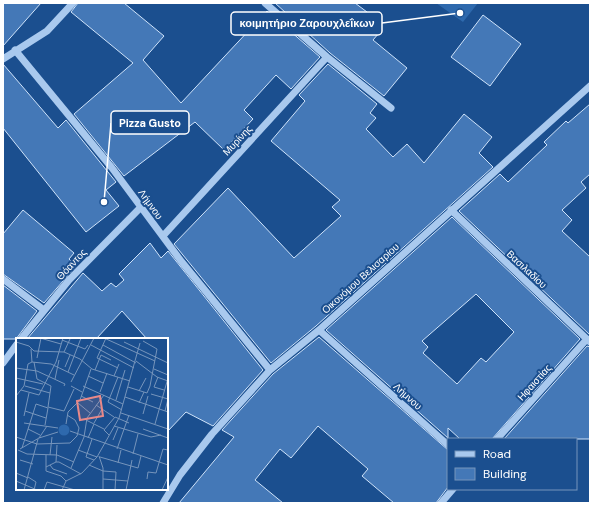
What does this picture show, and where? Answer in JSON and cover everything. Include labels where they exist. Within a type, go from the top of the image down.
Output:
[{"type":"street","points":[[3,59],[46,31],[73,3]]},
{"type":"street","points":[[265,3],[327,57],[392,108]]},
{"type":"street","name":"Λήμνου","points":[[15,50],[93,143],[162,236],[270,370]]},
{"type":"street","name":"Μυρίνης","points":[[162,236],[327,57]]},
{"type":"street","name":"Οικονόμου Βελισαρίου","points":[[163,503],[180,475],[212,434],[270,370],[319,330],[590,86]]},
{"type":"street","name":"Θόαντος","points":[[22,338],[69,280],[141,207]]},
{"type":"street","name":"Βασιλαδίου","points":[[451,210],[588,341]]},
{"type":"street","points":[[3,279],[44,310]]},
{"type":"street","name":"Λήμνου","points":[[319,330],[447,444]]},
{"type":"street","name":"Ηφαιστίας","points":[[498,438],[588,341]]},
{"type":"street","points":[[3,363],[16,345]]},
{"type":"street","points":[[441,503],[452,490]]},
{"type":"shaded area","points":[[436,3],[478,3],[463,22]]},
{"type":"building","points":[[3,3],[41,3],[3,46]]},
{"type":"building","points":[[78,3],[124,3],[164,36],[143,60],[181,103],[267,11],[320,57],[291,89],[276,75],[244,110],[253,119],[224,150],[195,122],[124,176],[74,114],[133,63],[71,12]]},
{"type":"building","points":[[275,3],[355,3],[367,12],[361,18],[379,33],[373,40],[407,68],[384,96],[330,53]]},
{"type":"building","points":[[483,15],[521,44],[490,86],[451,57]]},
{"type":"building","points":[[3,64],[58,128],[66,120],[116,182],[106,190],[119,206],[86,232],[3,128]]},
{"type":"building","points":[[328,64],[377,104],[370,113],[376,118],[366,129],[393,157],[407,144],[424,163],[464,114],[492,137],[479,153],[493,167],[316,326],[271,363],[174,244],[228,188],[294,258],[341,216],[332,207],[340,200],[271,141],[305,101],[299,95]]},
{"type":"building","points":[[590,104],[590,174],[581,182],[586,188],[562,210],[572,220],[562,231],[590,257],[590,335],[459,211],[500,174],[508,182],[547,145],[544,142],[566,121],[568,123]]},
{"type":"building","points":[[23,210],[74,253],[69,259],[76,266],[44,303],[3,274],[3,234]]},
{"type":"building","points":[[452,217],[580,339],[493,438],[459,438],[448,428],[448,438],[326,330]],"holes":[[[476,294],[514,332],[486,362],[481,358],[457,384],[423,353],[428,347],[422,341]]]},
{"type":"building","points":[[150,243],[161,258],[168,251],[263,370],[213,426],[186,412],[168,431],[168,338],[146,338],[122,311],[97,338],[28,338],[83,273],[102,291],[111,283],[116,287],[124,280],[119,274]]},
{"type":"building","points":[[3,285],[37,311],[16,339],[3,339]]},
{"type":"building","points":[[319,337],[447,449],[447,488],[436,503],[394,503],[362,476],[368,469],[318,426],[291,458],[280,449],[255,480],[283,503],[179,503],[234,437],[222,430],[273,374]]},
{"type":"building","points":[[587,346],[590,347],[590,439],[505,438]]},
{"type":"place","name":"κοιμητήριο Ζαρουχλεΐκων","points":[[460,13]]},
{"type":"place","name":"Pizza Gusto","points":[[104,202]]}]
